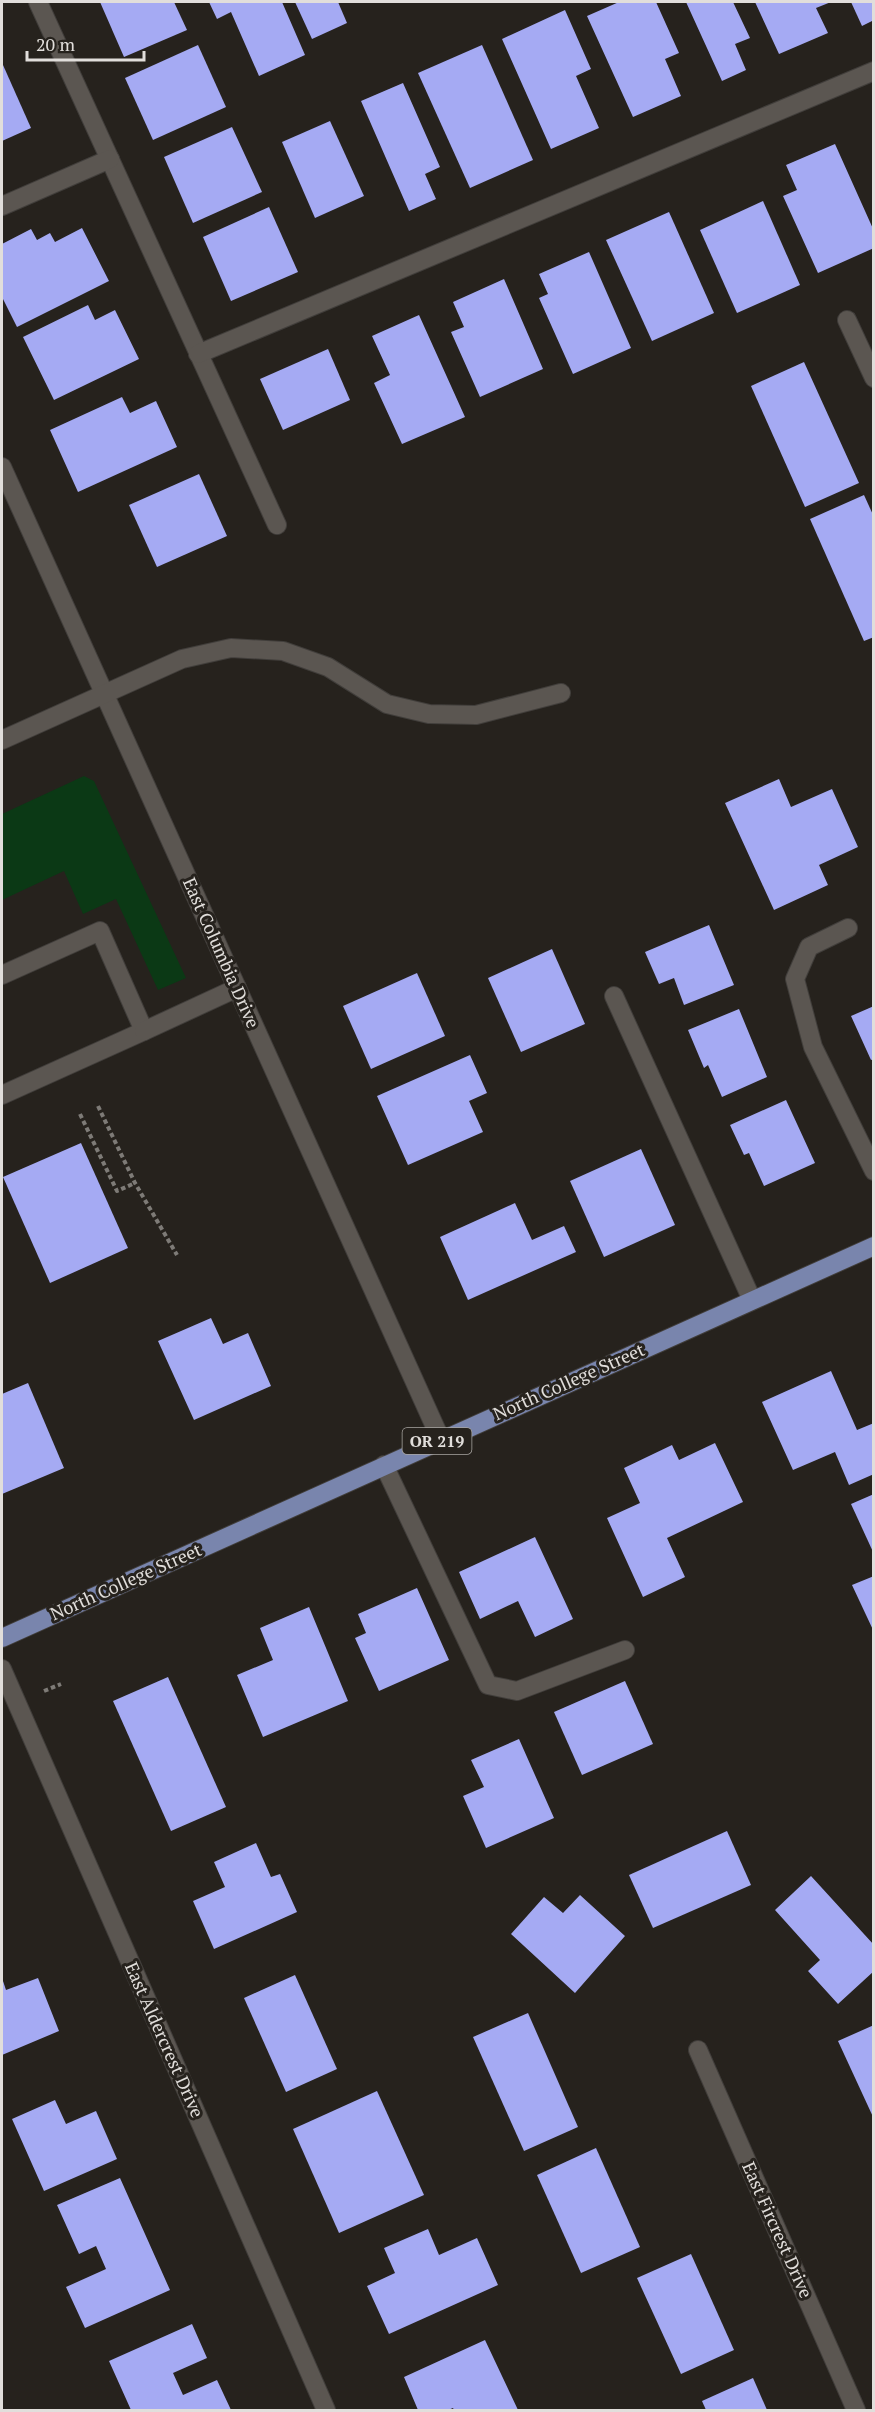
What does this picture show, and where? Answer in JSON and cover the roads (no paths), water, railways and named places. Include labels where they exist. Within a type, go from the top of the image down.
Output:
[{"type":"main road","name":"North College Street","points":[[2,1638],[873,1246]]},
{"type":"street","points":[[38,2],[277,525]]},
{"type":"street","points":[[198,354],[873,71]]},
{"type":"street","points":[[2,206],[110,159]]},
{"type":"street","points":[[847,320],[873,378]]},
{"type":"street","name":"East Columbia Drive","points":[[2,467],[441,1440]]},
{"type":"street","points":[[2,740],[182,659],[231,648],[283,651],[328,667],[387,704],[429,714],[476,715],[561,693]]},
{"type":"street","points":[[848,928],[809,947],[795,979],[813,1047],[873,1171]]},
{"type":"street","points":[[2,975],[100,931],[144,1031]]},
{"type":"street","points":[[2,1095],[237,988]]},
{"type":"street","points":[[614,996],[752,1300]]},
{"type":"street","points":[[384,1465],[488,1685],[517,1691],[625,1650]]},
{"type":"street","name":"East Aldercrest Drive","points":[[2,1669],[326,2410]]},
{"type":"street","name":"East Fircrest Drive","points":[[698,2050],[856,2410]]}]
